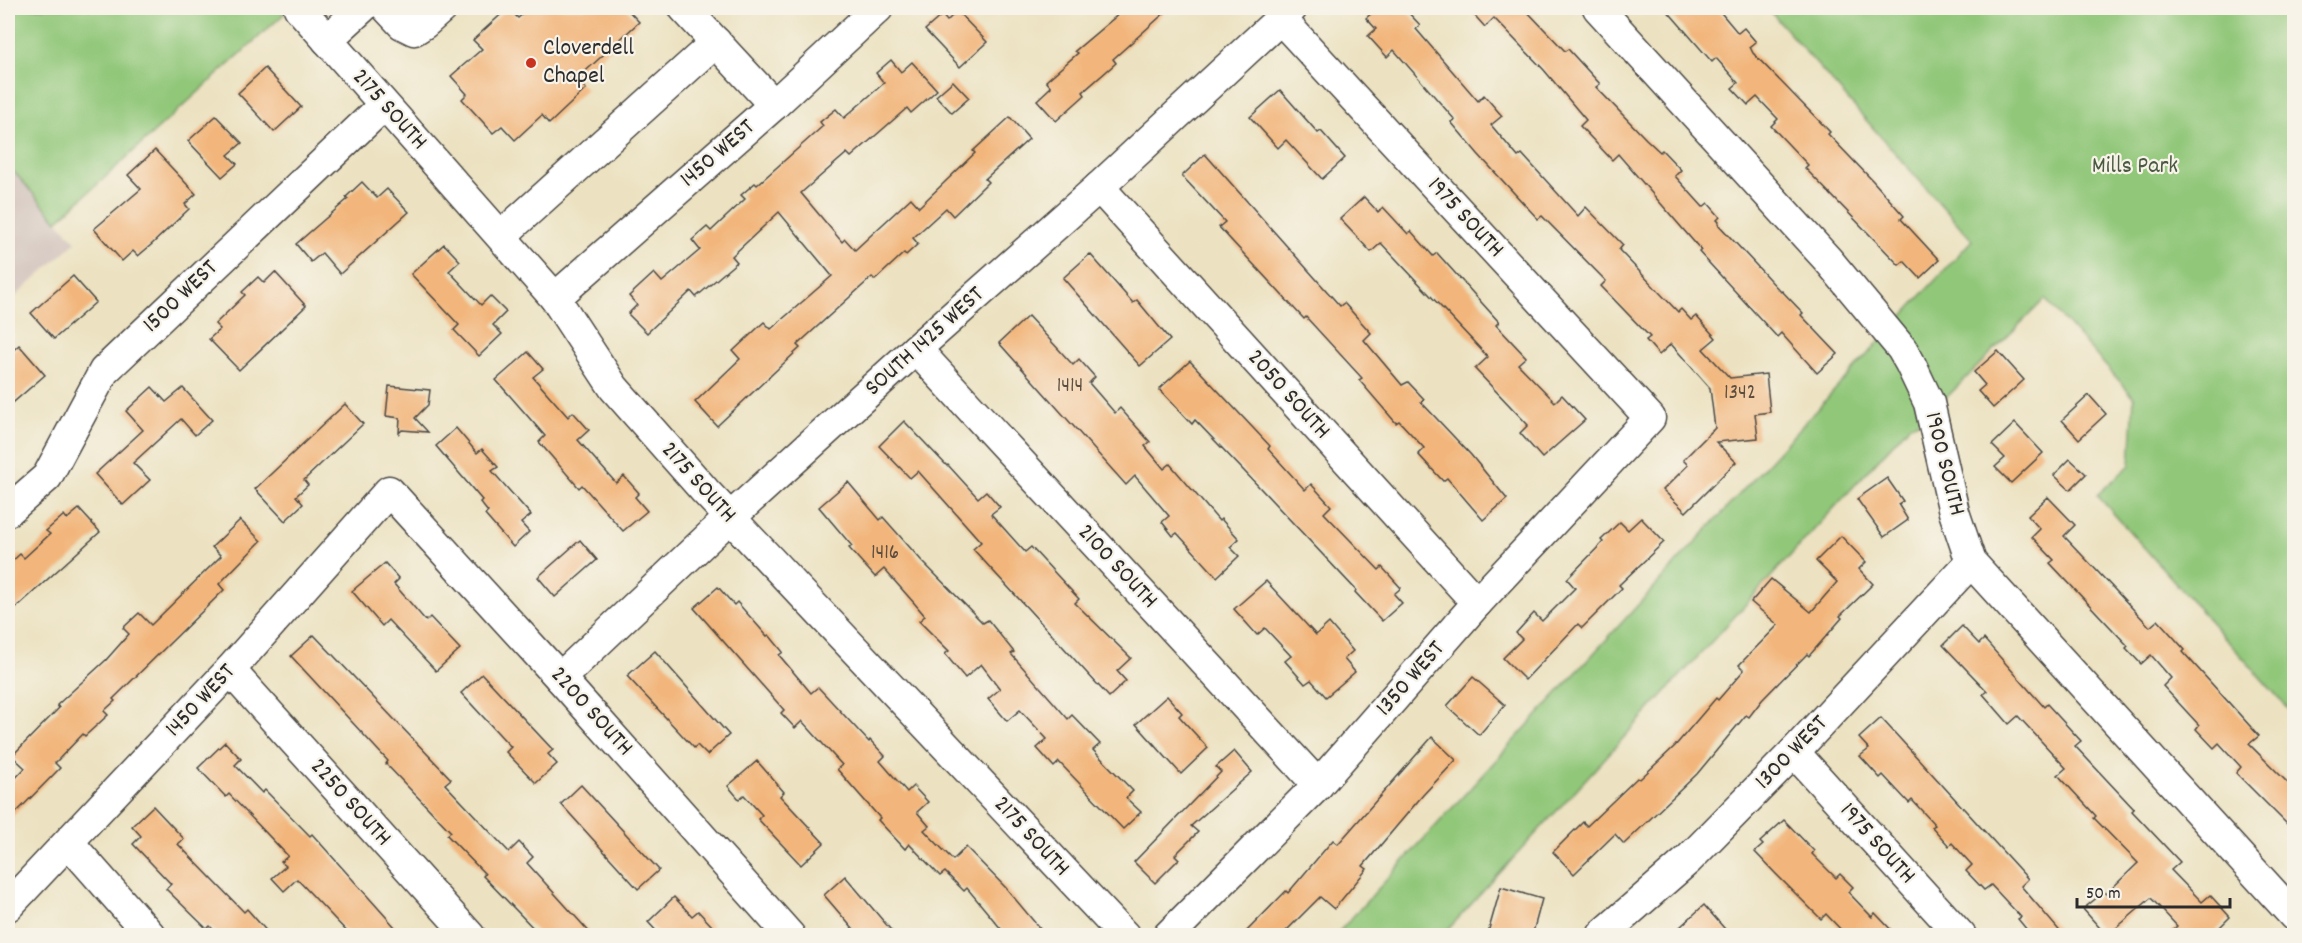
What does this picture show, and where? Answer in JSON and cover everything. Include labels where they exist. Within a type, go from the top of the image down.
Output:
[{"type":"street","name":"2175 SOUTH","points":[[299,8],[555,297],[601,372],[730,519],[1125,936]]},
{"type":"street","points":[[327,40],[362,8]]},
{"type":"street","points":[[387,8],[402,24],[414,30],[442,8]]},
{"type":"street","points":[[684,8],[774,105]]},
{"type":"street","name":"1450 WEST","points":[[555,297],[774,105],[878,8]]},
{"type":"street","name":"1900 SOUTH","points":[[1598,8],[1828,260],[1902,349],[1929,403],[1954,512],[1971,562],[2295,916]]},
{"type":"street","name":"SOUTH 1425 WEST","points":[[560,678],[916,348],[1099,187],[1286,13]]},
{"type":"street","name":"1975 SOUTH","points":[[1286,13],[1650,418]]},
{"type":"street","points":[[502,235],[716,42]]},
{"type":"street","name":"1500 WEST","points":[[8,511],[47,477],[104,371],[384,105]]},
{"type":"street","name":"2050 SOUTH","points":[[1099,187],[1477,603]]},
{"type":"street","name":"2100 SOUTH","points":[[916,348],[1318,785]]},
{"type":"street","name":"1350 WEST","points":[[1168,936],[1318,785],[1477,603],[1650,418]]},
{"type":"street","name":"1450 WEST","points":[[8,906],[230,670],[389,491]]},
{"type":"street","name":"2200 SOUTH","points":[[389,491],[560,678],[790,936]]},
{"type":"street","name":"1300 WEST","points":[[1604,935],[1688,860],[1794,752],[1971,562]]},
{"type":"street","name":"2250 SOUTH","points":[[230,670],[470,936]]},
{"type":"street","name":"1975 SOUTH","points":[[1794,752],[1961,936]]},
{"type":"street","points":[[69,843],[151,936]]},
{"type":"shaded area","points":[[8,165],[76,242],[8,303]]},
{"type":"green space","points":[[8,8],[278,8],[284,14],[57,221],[8,165]]},
{"type":"green space","name":"Mills Park","points":[[1767,8],[2294,8],[2294,715],[2097,495],[2130,465],[2134,397],[2045,299],[1949,395],[1919,422],[1910,425],[1443,935],[1335,936],[1972,240]]},
{"type":"building","name":"Cloverdell Chapel","points":[[508,8],[518,18],[530,8],[626,8],[639,22],[577,79],[586,89],[549,124],[542,115],[515,140],[502,126],[493,133],[462,99],[467,94],[451,76],[482,49],[473,40]]},
{"type":"building","points":[[1126,8],[1170,8],[1113,59],[1116,63],[1083,92],[1085,95],[1056,121],[1037,100],[1051,87],[1046,81],[1078,53],[1075,51]]},
{"type":"building","points":[[1378,8],[1404,8],[1420,25],[1416,29],[1478,101],[1484,95],[1502,116],[1491,125],[1518,157],[1522,154],[1578,216],[1586,207],[1623,245],[1619,250],[1678,312],[1681,309],[1691,320],[1696,316],[1716,338],[1703,349],[1730,378],[1766,374],[1770,412],[1755,414],[1758,438],[1716,442],[1736,462],[1686,512],[1663,490],[1688,465],[1683,460],[1715,428],[1710,388],[1671,344],[1659,355],[1646,340],[1650,337],[1601,286],[1606,281],[1542,216],[1538,219],[1478,154],[1451,122],[1455,120],[1394,50],[1387,57],[1368,36],[1376,29],[1366,18]]},
{"type":"building","points":[[1468,8],[1524,8],[1565,51],[1568,49],[1600,84],[1596,87],[1646,139],[1660,152],[1662,150],[1681,170],[1675,176],[1703,207],[1708,203],[1720,217],[1717,220],[1718,224],[1803,313],[1801,315],[1838,354],[1817,373],[1781,333],[1777,337],[1699,252],[1701,250],[1618,154],[1612,160],[1580,126],[1586,120],[1544,70],[1494,18],[1485,27]]},
{"type":"building","points":[[1665,8],[1717,8],[1738,33],[1744,28],[1756,42],[1750,47],[1753,53],[1830,132],[1828,134],[1904,216],[1901,219],[1939,260],[1920,278],[1904,261],[1899,265],[1805,168],[1808,165],[1771,126],[1778,119],[1757,97],[1748,105],[1732,88],[1738,83],[1716,58],[1712,62]]},
{"type":"building","points":[[957,11],[987,42],[960,67],[925,30],[942,15],[947,21]]},
{"type":"building","points":[[891,60],[901,72],[912,62],[937,90],[911,113],[907,108],[851,157],[847,153],[801,193],[842,242],[845,239],[855,250],[911,198],[919,207],[975,153],[973,151],[1010,117],[1029,139],[985,179],[988,182],[953,216],[946,208],[913,238],[918,244],[906,255],[904,253],[875,280],[872,277],[797,345],[800,348],[717,426],[695,402],[740,359],[733,351],[764,322],[771,329],[832,276],[779,212],[732,256],[737,262],[696,297],[691,291],[647,333],[628,314],[637,305],[629,296],[654,273],[662,282],[700,250],[692,240],[707,227],[711,231],[745,199],[741,195],[755,183],[757,185],[823,126],[820,122],[836,109],[844,118],[884,83],[876,73]]},
{"type":"building","points":[[265,68],[301,107],[274,132],[238,93]]},
{"type":"building","points":[[953,81],[969,98],[952,113],[936,96]]},
{"type":"building","points":[[1280,90],[1318,133],[1321,131],[1345,158],[1322,179],[1286,140],[1278,148],[1250,117]]},
{"type":"building","points":[[216,116],[242,143],[228,155],[237,164],[222,177],[188,141]]},
{"type":"building","points":[[155,150],[196,194],[185,204],[189,209],[151,245],[138,256],[133,251],[122,261],[94,229],[141,189],[128,175]]},
{"type":"building","points":[[1205,154],[1340,306],[1344,303],[1371,333],[1364,340],[1402,385],[1408,382],[1424,399],[1421,402],[1471,455],[1507,499],[1483,520],[1447,478],[1443,481],[1418,454],[1424,448],[1399,421],[1396,423],[1359,380],[1362,378],[1219,227],[1225,222],[1182,176]]},
{"type":"building","points":[[362,182],[377,198],[387,189],[409,212],[340,274],[322,253],[311,262],[296,244],[348,199],[346,197]]},
{"type":"building","points":[[1364,197],[1378,212],[1383,207],[1408,234],[1411,231],[1433,256],[1437,253],[1499,322],[1496,325],[1526,357],[1518,364],[1555,402],[1562,395],[1585,420],[1542,458],[1520,433],[1528,425],[1475,369],[1488,357],[1381,243],[1371,252],[1340,219]]},
{"type":"building","points":[[444,244],[460,261],[449,271],[481,305],[490,296],[506,312],[493,325],[502,334],[479,356],[454,330],[459,325],[411,274]]},
{"type":"building","points":[[1090,254],[1133,303],[1137,300],[1170,340],[1140,366],[1063,278]]},
{"type":"building","points":[[275,272],[306,306],[239,370],[209,339],[220,329],[215,324],[245,295],[242,292],[258,277],[264,283]]},
{"type":"building","points":[[73,276],[96,302],[54,339],[31,313]]},
{"type":"building","points":[[1028,316],[1073,365],[1079,359],[1095,377],[1089,383],[1115,413],[1120,408],[1150,442],[1145,446],[1164,469],[1170,464],[1219,521],[1221,519],[1239,539],[1230,547],[1239,556],[1217,577],[1177,533],[1173,536],[1162,522],[1169,516],[1135,476],[1126,485],[999,343]]},
{"type":"building","points":[[19,345],[45,375],[8,407],[8,355]]},
{"type":"building","points":[[1998,351],[2024,380],[1993,408],[1978,391],[1985,385],[1974,372]]},
{"type":"building","points":[[528,352],[543,369],[533,377],[568,417],[573,412],[589,430],[578,440],[616,483],[624,476],[639,493],[635,497],[647,511],[623,531],[582,485],[579,488],[539,442],[545,436],[496,380]]},
{"type":"building","points":[[1190,361],[1270,446],[1268,449],[1305,490],[1311,484],[1331,506],[1324,513],[1379,570],[1382,567],[1401,588],[1394,594],[1402,603],[1382,621],[1355,592],[1356,590],[1195,420],[1192,424],[1159,389]]},
{"type":"building","points":[[389,386],[430,390],[428,405],[415,418],[428,432],[402,430],[399,433],[400,418],[386,416]]},
{"type":"building","points":[[152,387],[166,402],[183,388],[212,420],[195,435],[181,419],[133,463],[150,480],[123,505],[95,474],[143,430],[126,411]]},
{"type":"building","points":[[2089,395],[2106,414],[2079,439],[2062,420]]},
{"type":"building","points":[[345,404],[363,424],[304,480],[308,485],[296,496],[303,504],[285,521],[255,489]]},
{"type":"building","points":[[904,421],[978,498],[986,491],[1000,507],[991,514],[1025,552],[1031,547],[1079,599],[1075,603],[1131,658],[1117,671],[1126,681],[1109,697],[973,549],[981,542],[918,471],[910,478],[879,446]]},
{"type":"building","points":[[2015,423],[2043,453],[2011,483],[1995,467],[2005,458],[1992,445]]},
{"type":"building","points":[[456,428],[477,453],[482,449],[498,467],[492,471],[531,515],[521,523],[529,532],[513,547],[485,515],[488,512],[480,502],[482,500],[436,446]]},
{"type":"building","points":[[2070,459],[2086,474],[2070,490],[2054,475]]},
{"type":"building","points":[[1887,478],[1903,501],[1898,504],[1908,520],[1884,537],[1857,499]]},
{"type":"building","points":[[848,482],[880,520],[883,517],[921,560],[983,623],[988,620],[1014,652],[1011,654],[1068,719],[1072,715],[1100,744],[1093,750],[1133,791],[1126,798],[1141,812],[1123,829],[1059,762],[1054,767],[1037,748],[1047,739],[1020,710],[1007,721],[988,699],[1000,689],[981,664],[965,678],[945,654],[949,651],[919,621],[925,616],[884,569],[875,577],[849,548],[852,546],[819,507]]},
{"type":"building","points":[[2048,497],[2075,525],[2064,536],[2150,627],[2158,620],[2185,650],[2183,652],[2259,736],[2249,744],[2295,790],[2295,832],[2236,773],[2241,767],[2219,743],[2214,748],[2196,729],[2199,725],[2163,686],[2171,678],[2151,655],[2141,664],[2126,648],[2128,646],[2050,563],[2054,560],[2032,537],[2040,529],[2028,516]]},
{"type":"building","points":[[79,509],[100,532],[8,615],[8,565],[20,554],[24,558],[50,534],[46,531],[64,515],[67,519]]},
{"type":"building","points":[[1641,518],[1664,542],[1619,585],[1622,588],[1582,628],[1578,624],[1525,680],[1503,658],[1522,639],[1516,633],[1534,613],[1542,621],[1575,588],[1567,579],[1620,522],[1628,530]]},
{"type":"building","points":[[240,520],[261,541],[219,584],[224,590],[113,699],[115,701],[104,711],[108,715],[85,736],[83,734],[55,763],[60,768],[8,821],[8,786],[25,768],[12,756],[59,708],[57,705],[106,660],[129,634],[123,628],[139,613],[151,625],[221,556],[212,547]]},
{"type":"building","points":[[1841,536],[1866,562],[1859,569],[1873,584],[1840,616],[1842,618],[1809,656],[1807,654],[1762,700],[1749,717],[1746,715],[1697,774],[1624,844],[1615,834],[1574,874],[1553,852],[1583,822],[1587,826],[1637,778],[1640,779],[1675,746],[1716,698],[1718,700],[1744,670],[1739,665],[1778,625],[1751,602],[1771,579],[1811,612],[1837,582],[1816,561]]},
{"type":"building","points":[[580,540],[597,560],[555,597],[538,577]]},
{"type":"building","points":[[385,563],[399,579],[394,584],[426,621],[430,617],[460,649],[436,671],[388,620],[382,626],[352,591]]},
{"type":"building","points":[[1266,581],[1316,635],[1329,623],[1353,651],[1344,659],[1355,672],[1326,697],[1311,680],[1305,684],[1285,661],[1291,656],[1265,628],[1257,635],[1234,609]]},
{"type":"building","points":[[718,587],[734,605],[737,602],[767,636],[769,635],[783,652],[779,655],[811,693],[818,687],[885,756],[880,761],[907,792],[913,786],[928,802],[917,812],[929,826],[924,830],[953,860],[966,847],[1006,888],[1046,936],[1007,936],[967,888],[964,891],[945,872],[940,876],[909,844],[905,849],[837,769],[842,765],[802,721],[795,728],[781,713],[784,710],[694,608]]},
{"type":"building","points":[[1962,626],[1979,644],[1984,639],[2044,707],[2047,704],[2081,741],[2075,746],[2180,862],[2171,870],[2202,902],[2210,895],[2230,917],[2211,936],[2167,936],[2177,926],[2151,898],[2107,936],[2083,909],[2104,892],[2106,894],[2138,863],[2094,818],[2096,816],[2058,775],[2066,768],[2018,716],[2009,724],[1983,694],[1987,691],[1943,645]]},
{"type":"building","points":[[314,635],[451,779],[445,784],[509,852],[519,842],[533,857],[527,863],[593,936],[541,936],[483,876],[485,874],[447,835],[451,832],[386,764],[388,761],[291,656]]},
{"type":"building","points":[[655,651],[729,735],[707,755],[697,745],[694,748],[627,676]]},
{"type":"building","points":[[482,674],[553,750],[548,754],[557,764],[536,783],[506,752],[511,747],[461,693]]},
{"type":"building","points":[[1473,677],[1505,705],[1479,735],[1447,706]]},
{"type":"building","points":[[1167,696],[1182,713],[1179,716],[1208,748],[1181,774],[1136,724]]},
{"type":"building","points":[[1881,718],[2028,879],[2021,886],[2064,936],[2032,936],[2018,919],[2021,917],[1991,885],[1984,890],[1966,871],[1972,865],[1952,843],[1949,846],[1932,827],[1935,825],[1912,800],[1909,803],[1883,775],[1880,778],[1860,756],[1869,749],[1859,738]]},
{"type":"building","points":[[1432,737],[1456,760],[1363,866],[1367,869],[1334,909],[1320,897],[1281,936],[1242,936],[1286,891],[1288,893],[1333,840],[1338,844]]},
{"type":"building","points":[[225,742],[241,759],[235,765],[262,793],[265,790],[310,836],[312,834],[403,936],[351,936],[297,879],[284,891],[272,878],[286,866],[281,862],[288,856],[229,794],[226,797],[198,768]]},
{"type":"building","points":[[1234,751],[1252,772],[1191,826],[1198,832],[1175,855],[1179,859],[1155,883],[1134,862],[1221,772],[1216,767]]},
{"type":"building","points":[[757,761],[784,792],[780,796],[824,843],[801,865],[758,819],[762,815],[744,795],[739,799],[728,786]]},
{"type":"building","points":[[581,785],[659,870],[638,889],[561,804]]},
{"type":"building","points":[[153,806],[184,839],[178,844],[244,912],[247,909],[271,936],[219,936],[210,926],[207,929],[166,889],[171,884],[133,844],[141,836],[132,826]]},
{"type":"building","points":[[1784,820],[1814,851],[1812,854],[1836,878],[1840,874],[1853,887],[1848,892],[1872,917],[1875,913],[1897,936],[1847,936],[1826,914],[1821,919],[1775,873],[1755,852],[1763,845],[1760,842]]},
{"type":"building","points":[[845,876],[896,936],[859,936],[824,895]]},
{"type":"building","points":[[1501,887],[1542,899],[1532,936],[1487,936]]},
{"type":"building","points":[[674,897],[692,916],[698,911],[712,926],[701,936],[661,936],[648,922]]},
{"type":"building","points":[[1704,905],[1731,936],[1688,936],[1680,927]]},
{"type":"place","name":"Cloverdell Chapel","points":[[531,63]]}]
